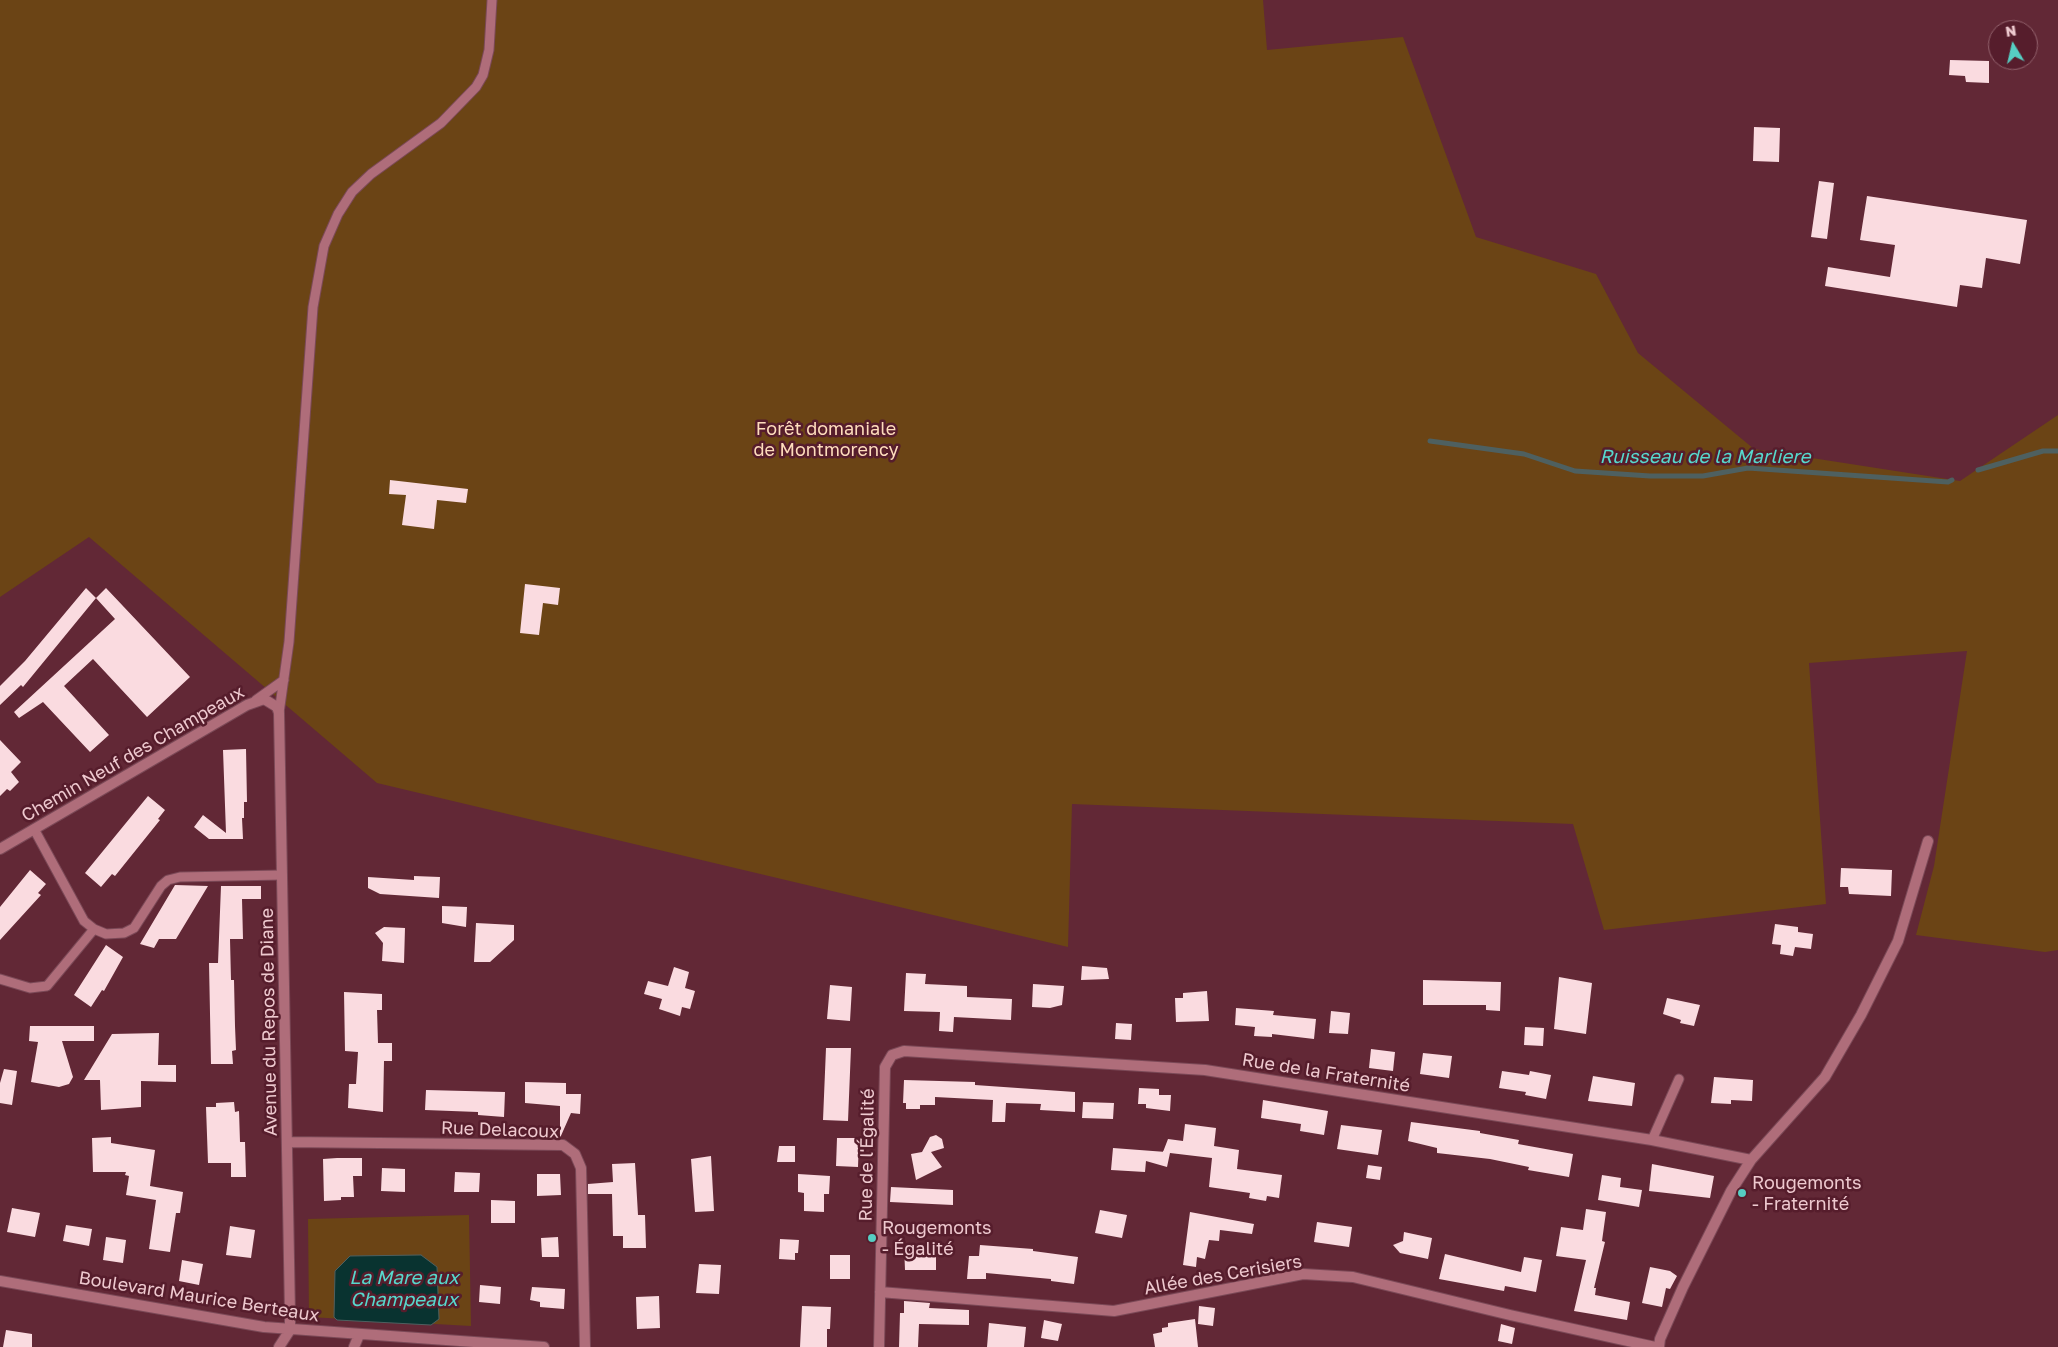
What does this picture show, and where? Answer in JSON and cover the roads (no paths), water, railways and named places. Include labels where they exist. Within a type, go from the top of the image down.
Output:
[{"type":"street","name":"Chemin Neuf des Champeaux","points":[[0,849],[255,701],[270,701],[279,713]]},
{"type":"street","name":"Avenue du Repos de Diane","points":[[279,713],[290,1330]]},
{"type":"street","points":[[1659,1347],[1660,1339],[1683,1287],[1731,1190],[1751,1160],[1825,1077],[1861,1015],[1898,941],[1928,842]]},
{"type":"street","name":"Rue de la Fraternité","points":[[892,1055],[904,1051],[1205,1070],[1652,1140],[1751,1160]]},
{"type":"street","name":"Rue de l'Égalité","points":[[879,1347],[885,1067],[892,1055]]},
{"type":"street","name":"Rue Delacoux","points":[[287,1142],[563,1145],[575,1154],[581,1168],[584,1347]]},
{"type":"street","name":"Allée des Cerisiers","points":[[880,1292],[1114,1311],[1304,1274],[1353,1277],[1510,1316],[1655,1347]]},
{"type":"street","name":"Boulevard Maurice Berteaux","points":[[0,1281],[290,1330],[544,1347]]},
{"type":"street","points":[[279,1347],[290,1330]]},
{"type":"street","points":[[354,1347],[359,1335]]},
{"type":"lane","points":[[279,713],[289,642],[313,307],[324,246],[338,214],[352,192],[371,174],[441,122],[476,87],[483,75],[489,50],[492,0]]},
{"type":"lane","points":[[255,701],[284,680]]},
{"type":"lane","points":[[34,829],[84,921],[94,929],[106,934],[124,933],[134,928],[161,886],[168,880],[180,877],[282,876]]},
{"type":"lane","points":[[0,979],[30,988],[47,986],[94,929]]},
{"type":"lane","points":[[1652,1140],[1679,1079]]},
{"type":"water","name":"La Mare aux Champeaux","points":[[421,1255],[437,1267],[439,1319],[431,1325],[337,1320],[334,1317],[335,1271],[350,1256]]},
{"type":"waterway","name":"Ruisseau de la Marliere","points":[[1430,441],[1524,454],[1575,471],[1650,476],[1703,476],[1748,468],[1948,482],[1952,480]]},
{"type":"waterway","name":"Ruisseau de la Marliere","points":[[1978,470],[2043,451],[2058,451]]},
{"type":"place","name":"Rougemonts - Fraternité","points":[[1742,1193]]},
{"type":"place","name":"Rougemonts - Égalité","points":[[872,1238]]},
{"type":"park label","name":"Forêt domaniale de Montmorency","points":[[826,439]]}]
